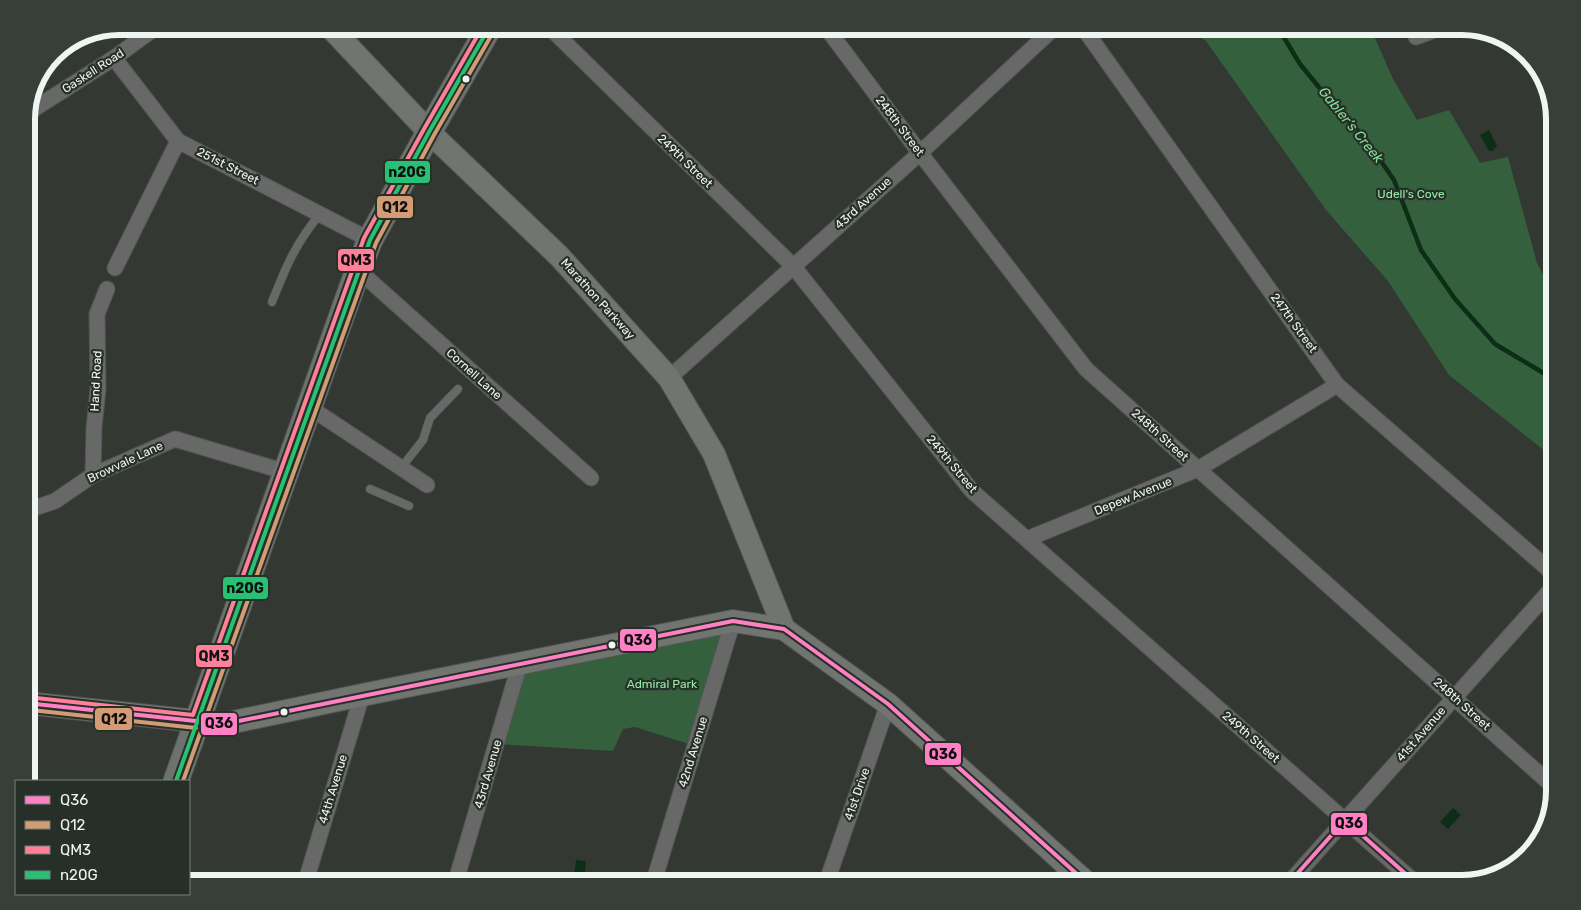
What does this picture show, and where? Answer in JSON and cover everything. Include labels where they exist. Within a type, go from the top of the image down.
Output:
[{"type":"main road","points":[[176,780],[370,240],[485,35]]},
{"type":"street","name":"Gaskell Road","points":[[36,108],[114,58],[146,35]]},
{"type":"street","name":"Marathon Parkway","points":[[337,35],[429,132],[559,256],[669,378],[714,454],[784,629]]},
{"type":"street","name":"249th Street","points":[[559,35],[793,266],[972,491],[1407,875]]},
{"type":"street","name":"248th Street","points":[[833,35],[920,153],[1086,369],[1546,780]]},
{"type":"street","name":"43rd Avenue","points":[[669,378],[920,153],[1046,35]]},
{"type":"street","name":"247th Street","points":[[1088,35],[1337,384],[1546,567]]},
{"type":"street","name":"251st Street","points":[[114,58],[178,141],[370,240]]},
{"type":"street","points":[[115,268],[178,141]]},
{"type":"street","name":"Cornell Lane","points":[[358,270],[591,478]]},
{"type":"street","name":"Hand Road","points":[[93,475],[94,428],[98,389],[98,314],[106,289]]},
{"type":"street","name":"Depew Avenue","points":[[1027,539],[1198,469],[1337,384]]},
{"type":"street","points":[[309,408],[427,485]]},
{"type":"street","name":"Browvale Lane","points":[[35,508],[55,500],[93,475],[175,439],[286,472]]},
{"type":"street","name":"41st Avenue","points":[[1296,875],[1546,595]]},
{"type":"street","points":[[35,705],[224,724],[733,621],[784,629],[888,704],[1061,875]]},
{"type":"street","name":"42nd Avenue","points":[[656,875],[733,621]]},
{"type":"street","name":"43rd Avenue","points":[[458,875],[520,664]]},
{"type":"street","name":"44th Avenue","points":[[308,875],[362,695]]},
{"type":"street","name":"41st Drive","points":[[829,875],[888,704]]},
{"type":"lane","points":[[272,302],[290,257],[305,232],[320,214]]},
{"type":"lane","points":[[401,468],[423,440],[430,418],[458,389]]},
{"type":"lane","points":[[370,490],[409,506]]},
{"type":"green space","name":"Udell's Cove","points":[[1197,35],[1394,35],[1375,38],[1393,79],[1417,120],[1449,110],[1480,163],[1508,157],[1537,263],[1546,281],[1546,452],[1449,375],[1388,281],[1326,210],[1206,41]]},
{"type":"green space","name":"Admiral Park","points":[[733,621],[695,746],[635,727],[623,729],[613,751],[497,744],[520,663]]},
{"type":"shaded area","points":[[1489,130],[1497,146],[1493,151],[1489,151],[1480,135]]},
{"type":"shaded area","points":[[1453,808],[1461,815],[1448,829],[1440,822]]},
{"type":"shaded area","points":[[576,860],[586,861],[585,875],[574,875]]},
{"type":"waterway","name":"Gabler’s Creek","points":[[1282,35],[1300,64],[1336,108],[1365,138],[1394,180],[1421,250],[1455,299],[1495,344],[1546,375]]},
{"type":"transit line","name":"QM3","points":[[35,698],[193,715],[364,238],[478,35]]},
{"type":"transit line","name":"n20G","points":[[176,780],[370,240],[485,35]]},
{"type":"transit line","name":"Q12","points":[[183,780],[376,243],[434,135],[492,35]]},
{"type":"transit line","name":"Q36","points":[[35,704],[224,724],[733,621],[784,629],[888,704],[1078,875]]},
{"type":"transit line","name":"Q12","points":[[35,710],[196,728]]},
{"type":"transit line","name":"Q36","points":[[1296,875],[1345,820],[1407,875]]}]
